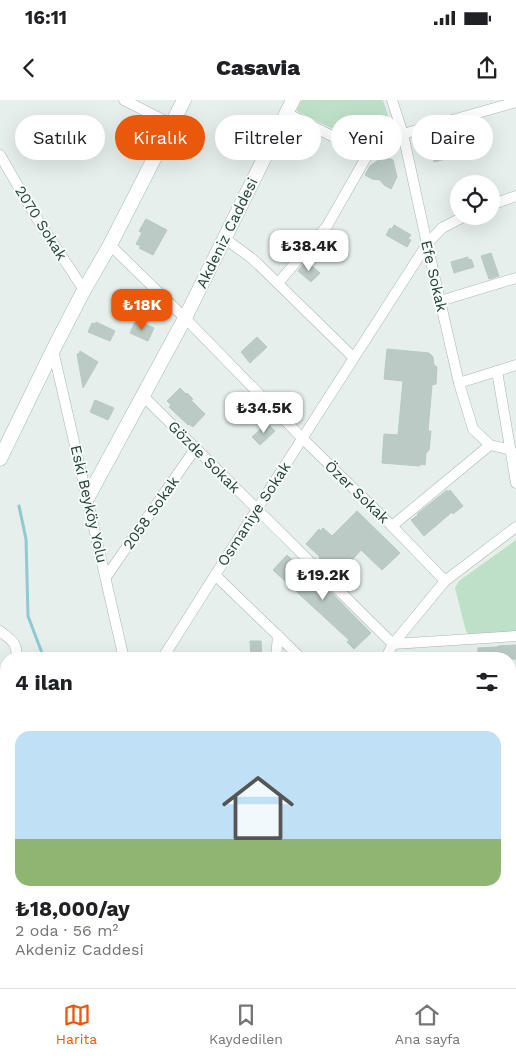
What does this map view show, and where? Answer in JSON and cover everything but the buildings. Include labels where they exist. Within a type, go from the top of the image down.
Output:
[{"type":"main road","points":[[176,115],[184,100]]},
{"type":"main road","name":"Akdeniz Caddesi","points":[[88,497],[184,318],[293,100]]},
{"type":"main road","points":[[0,459],[53,350],[110,245],[153,160]]},
{"type":"street","points":[[124,100],[153,115]]},
{"type":"street","name":"Efe Sokak","points":[[392,100],[403,134],[459,383],[473,429],[490,446]]},
{"type":"street","points":[[481,100],[485,112]]},
{"type":"street","points":[[403,134],[516,102]]},
{"type":"street","points":[[286,113],[331,136]]},
{"type":"street","name":"2070 Sokak","points":[[0,155],[36,217],[84,290]]},
{"type":"street","points":[[278,283],[327,226],[365,160]]},
{"type":"street","points":[[500,202],[516,196]]},
{"type":"street","name":"Osmaniye Sokak","points":[[166,652],[427,244],[442,228],[450,224]]},
{"type":"street","points":[[224,238],[250,257],[354,358]]},
{"type":"street","name":"Özer Sokak","points":[[110,245],[445,581]]},
{"type":"street","points":[[440,301],[516,278]]},
{"type":"street","name":"Eski Beyköy Yolu","points":[[53,350],[122,652]]},
{"type":"street","points":[[459,383],[516,365]]},
{"type":"street","points":[[497,371],[516,483]]},
{"type":"street","name":"Gözde Sokak","points":[[143,396],[393,644]]},
{"type":"street","points":[[392,526],[490,446],[511,450]]},
{"type":"street","name":"2058 Sokak","points":[[106,577],[196,448]]},
{"type":"street","points":[[389,652],[393,644],[445,581],[516,527]]},
{"type":"street","points":[[215,575],[295,652]]},
{"type":"street","points":[[0,631],[12,640],[16,646],[16,652]]},
{"type":"street","points":[[277,652],[278,635]]},
{"type":"street","points":[[393,644],[516,636]]},
{"type":"green space","points":[[302,100],[383,100],[388,115],[331,115],[331,128],[321,123],[321,115],[304,115],[298,112],[297,109]]},
{"type":"green space","points":[[516,540],[516,632],[469,635],[466,631],[455,588],[459,581]]},
{"type":"waterway","points":[[19,506],[26,539],[28,616],[42,652]]}]
